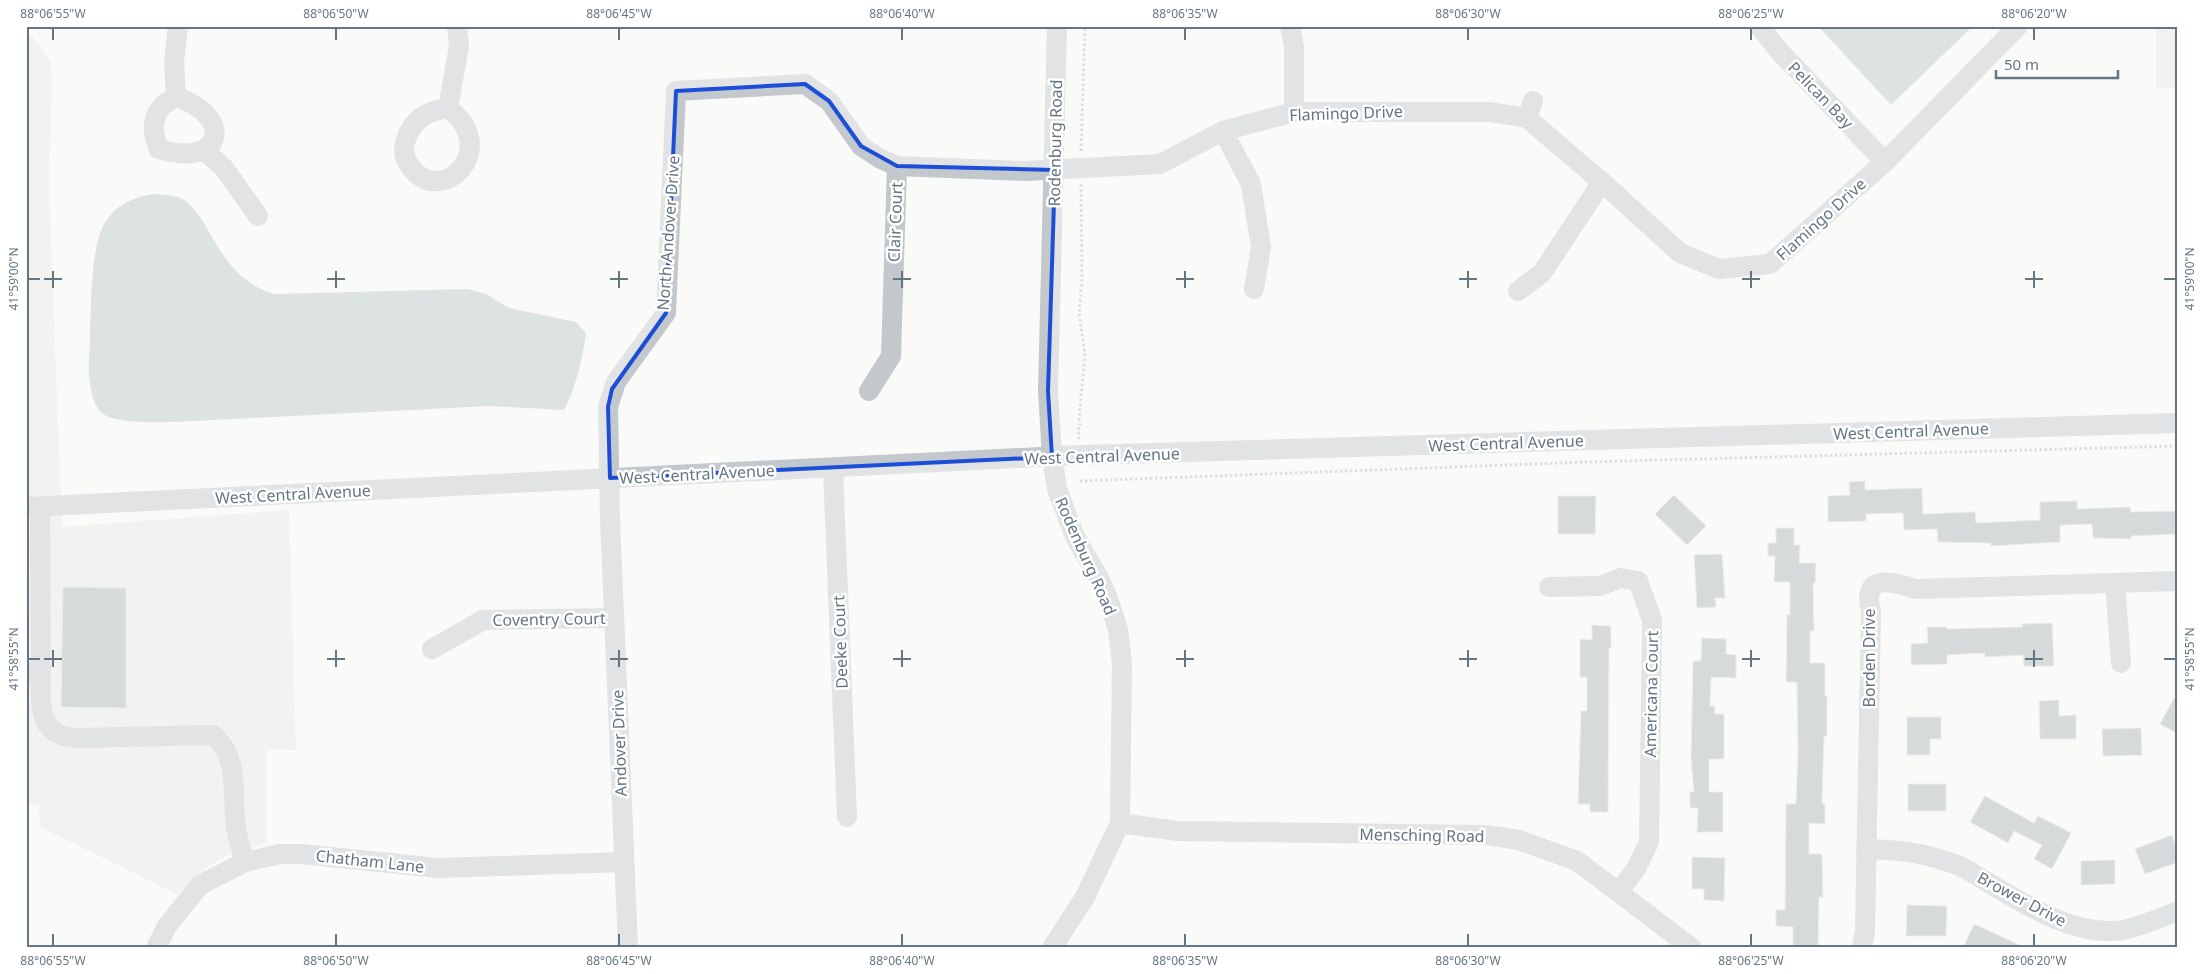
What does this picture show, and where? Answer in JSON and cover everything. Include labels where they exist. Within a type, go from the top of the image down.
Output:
[{"type":"street","points":[[176,97],[174,62],[178,26]]},
{"type":"street","points":[[448,108],[459,46],[457,26]]},
{"type":"street","name":"Rodenburg Road","points":[[1052,948],[1089,889],[1120,823],[1122,664],[1118,630],[1109,601],[1099,578],[1075,537],[1057,489],[1052,457],[1048,391],[1055,170],[1057,26]]},
{"type":"street","points":[[1290,26],[1294,47],[1294,112]]},
{"type":"street","name":"Pelican Bay","points":[[1759,26],[1781,53],[1885,162]]},
{"type":"street","name":"Flamingo Drive","points":[[897,166],[1026,172],[1160,164],[1223,131],[1294,112],[1490,112],[1530,110],[1602,182],[1680,253],[1719,269],[1770,264],[1885,162],[2018,26]]},
{"type":"street","name":"North Andover Drive","points":[[610,478],[608,408],[612,389],[666,313],[676,91],[805,84],[829,101],[861,146],[878,158],[897,166]]},
{"type":"street","points":[[176,97],[192,102],[213,122],[216,132],[210,146],[196,154],[173,153],[159,149],[153,136],[157,111],[164,102],[176,97]]},
{"type":"street","points":[[1223,131],[1251,184],[1261,247],[1254,289]]},
{"type":"street","points":[[204,150],[224,168],[258,216]]},
{"type":"street","name":"Clair Court","points":[[869,391],[891,356],[897,166]]},
{"type":"street","points":[[1518,291],[1542,273],[1602,182]]},
{"type":"street","name":"West Central Avenue","points":[[33,507],[1052,457],[2178,424]]},
{"type":"street","name":"Deeke Court","points":[[833,468],[847,817]]},
{"type":"street","name":"Andover Drive","points":[[610,478],[628,948]]},
{"type":"street","points":[[33,507],[34,672],[42,713],[48,725],[60,735],[77,738],[213,735],[223,743],[229,754],[236,829],[245,862]]},
{"type":"street","name":"Americana Court","points":[[1549,588],[1600,586],[1620,578],[1638,581],[1652,620],[1649,842],[1636,869],[1619,891]]},
{"type":"street","name":"Borden Drive","points":[[1862,948],[1865,931],[1871,612],[1869,592],[1874,586],[1880,582],[1889,581],[1916,589],[2178,581]]},
{"type":"street","points":[[2115,583],[2121,663]]},
{"type":"street","name":"Coventry Court","points":[[432,649],[483,620],[614,618]]},
{"type":"street","name":"Mensching Road","points":[[1120,823],[1177,831],[1486,835],[1519,840],[1577,861],[1692,948]]},
{"type":"street","name":"Brower Drive","points":[[1866,849],[1910,851],[1962,866],[2049,916],[2066,924],[2094,931],[2124,930],[2178,911]]},
{"type":"street","name":"Chatham Lane","points":[[156,948],[167,926],[200,885],[245,862],[280,854],[301,854],[438,868],[624,862]]},
{"type":"path","points":[[1081,148],[1085,26]]},
{"type":"path","points":[[1078,429],[1082,427],[1079,419],[1085,354],[1079,313],[1082,279],[1081,189]]},
{"type":"path","points":[[1083,479],[1596,462],[2178,446]]},
{"type":"highlighted area","points":[[805,84],[829,101],[861,146],[897,166],[1055,170],[1048,391],[1052,457],[610,478],[608,407],[612,389],[666,313],[676,91]]},
{"type":"shaded area","points":[[1818,26],[1973,26],[1891,105]]},
{"type":"shaded area","points":[[2156,26],[2178,26],[2178,89],[2156,88]]},
{"type":"shaded area","points":[[26,29],[45,52],[51,63],[52,75],[49,188],[62,527],[289,510],[296,750],[266,749],[266,843],[223,857],[198,874],[177,894],[40,827],[39,805],[26,804]]},
{"type":"shaded area","points":[[154,194],[177,197],[192,206],[235,270],[253,285],[276,294],[468,289],[486,294],[509,308],[576,322],[586,333],[578,372],[564,410],[489,406],[175,422],[127,421],[103,414],[93,396],[89,370],[92,281],[98,241],[105,223],[116,210],[129,201]]},
{"type":"building","points":[[1865,481],[1865,490],[1922,488],[1923,514],[1975,512],[1976,523],[2040,520],[2040,502],[2077,501],[2077,509],[2130,507],[2131,512],[2178,511],[2178,534],[2131,536],[2131,539],[2093,538],[2092,524],[2060,525],[2060,542],[1991,546],[1991,543],[1938,542],[1937,529],[1904,530],[1903,513],[1866,514],[1866,521],[1828,522],[1828,496],[1850,495],[1849,482]]},
{"type":"building","points":[[1674,495],[1706,526],[1687,545],[1655,514]]},
{"type":"building","points":[[1558,496],[1596,496],[1595,534],[1558,534]]},
{"type":"building","points":[[1776,528],[1794,528],[1794,545],[1800,545],[1799,563],[1816,563],[1815,583],[1813,583],[1814,631],[1810,631],[1810,663],[1825,663],[1825,696],[1827,696],[1827,736],[1824,736],[1822,804],[1825,804],[1825,824],[1809,823],[1809,854],[1822,854],[1823,897],[1819,897],[1818,948],[1793,948],[1793,927],[1776,926],[1776,910],[1785,910],[1786,804],[1796,804],[1798,752],[1797,682],[1786,682],[1787,615],[1790,615],[1790,582],[1774,582],[1775,556],[1768,556],[1768,543],[1776,543]]},
{"type":"building","points":[[1722,554],[1725,598],[1715,598],[1716,607],[1697,608],[1694,555]]},
{"type":"building","points":[[63,587],[126,588],[126,708],[61,707]]},
{"type":"building","points":[[2052,623],[2054,666],[2024,666],[2023,655],[1985,657],[1985,653],[1947,655],[1947,664],[1911,665],[1911,644],[1928,643],[1927,627],[1946,627],[1947,629],[2023,627],[2022,624]]},
{"type":"building","points":[[1592,625],[1611,626],[1611,648],[1609,648],[1608,812],[1590,812],[1590,804],[1578,804],[1581,711],[1587,711],[1587,677],[1580,677],[1580,639],[1592,640]]},
{"type":"building","points":[[1702,638],[1726,639],[1726,654],[1736,655],[1736,678],[1711,677],[1710,706],[1715,706],[1715,714],[1724,714],[1724,759],[1709,759],[1709,792],[1723,792],[1723,832],[1697,832],[1698,808],[1690,808],[1690,791],[1694,792],[1691,759],[1693,661],[1701,661]]},
{"type":"building","points":[[2178,691],[2178,734],[2160,724]]},
{"type":"building","points":[[2059,700],[2059,716],[2076,715],[2076,739],[2040,739],[2039,701]]},
{"type":"building","points":[[1907,717],[1941,717],[1941,739],[1930,739],[1930,755],[1907,755]]},
{"type":"building","points":[[2141,728],[2142,755],[2103,756],[2102,729]]},
{"type":"building","points":[[1908,784],[1946,784],[1946,811],[1908,811]]},
{"type":"building","points":[[1985,796],[2034,823],[2038,816],[2071,833],[2052,869],[2034,859],[2042,845],[2014,831],[2008,843],[1970,822]]},
{"type":"building","points":[[2172,835],[2178,852],[2178,862],[2145,874],[2135,849]]},
{"type":"building","points":[[1692,857],[1725,858],[1724,901],[1704,900],[1704,889],[1692,889]]},
{"type":"building","points":[[2115,860],[2115,884],[2081,885],[2081,861]]},
{"type":"building","points":[[1907,905],[1947,906],[1946,936],[1906,936]]},
{"type":"building","points":[[1974,924],[2026,948],[1963,948]]}]
